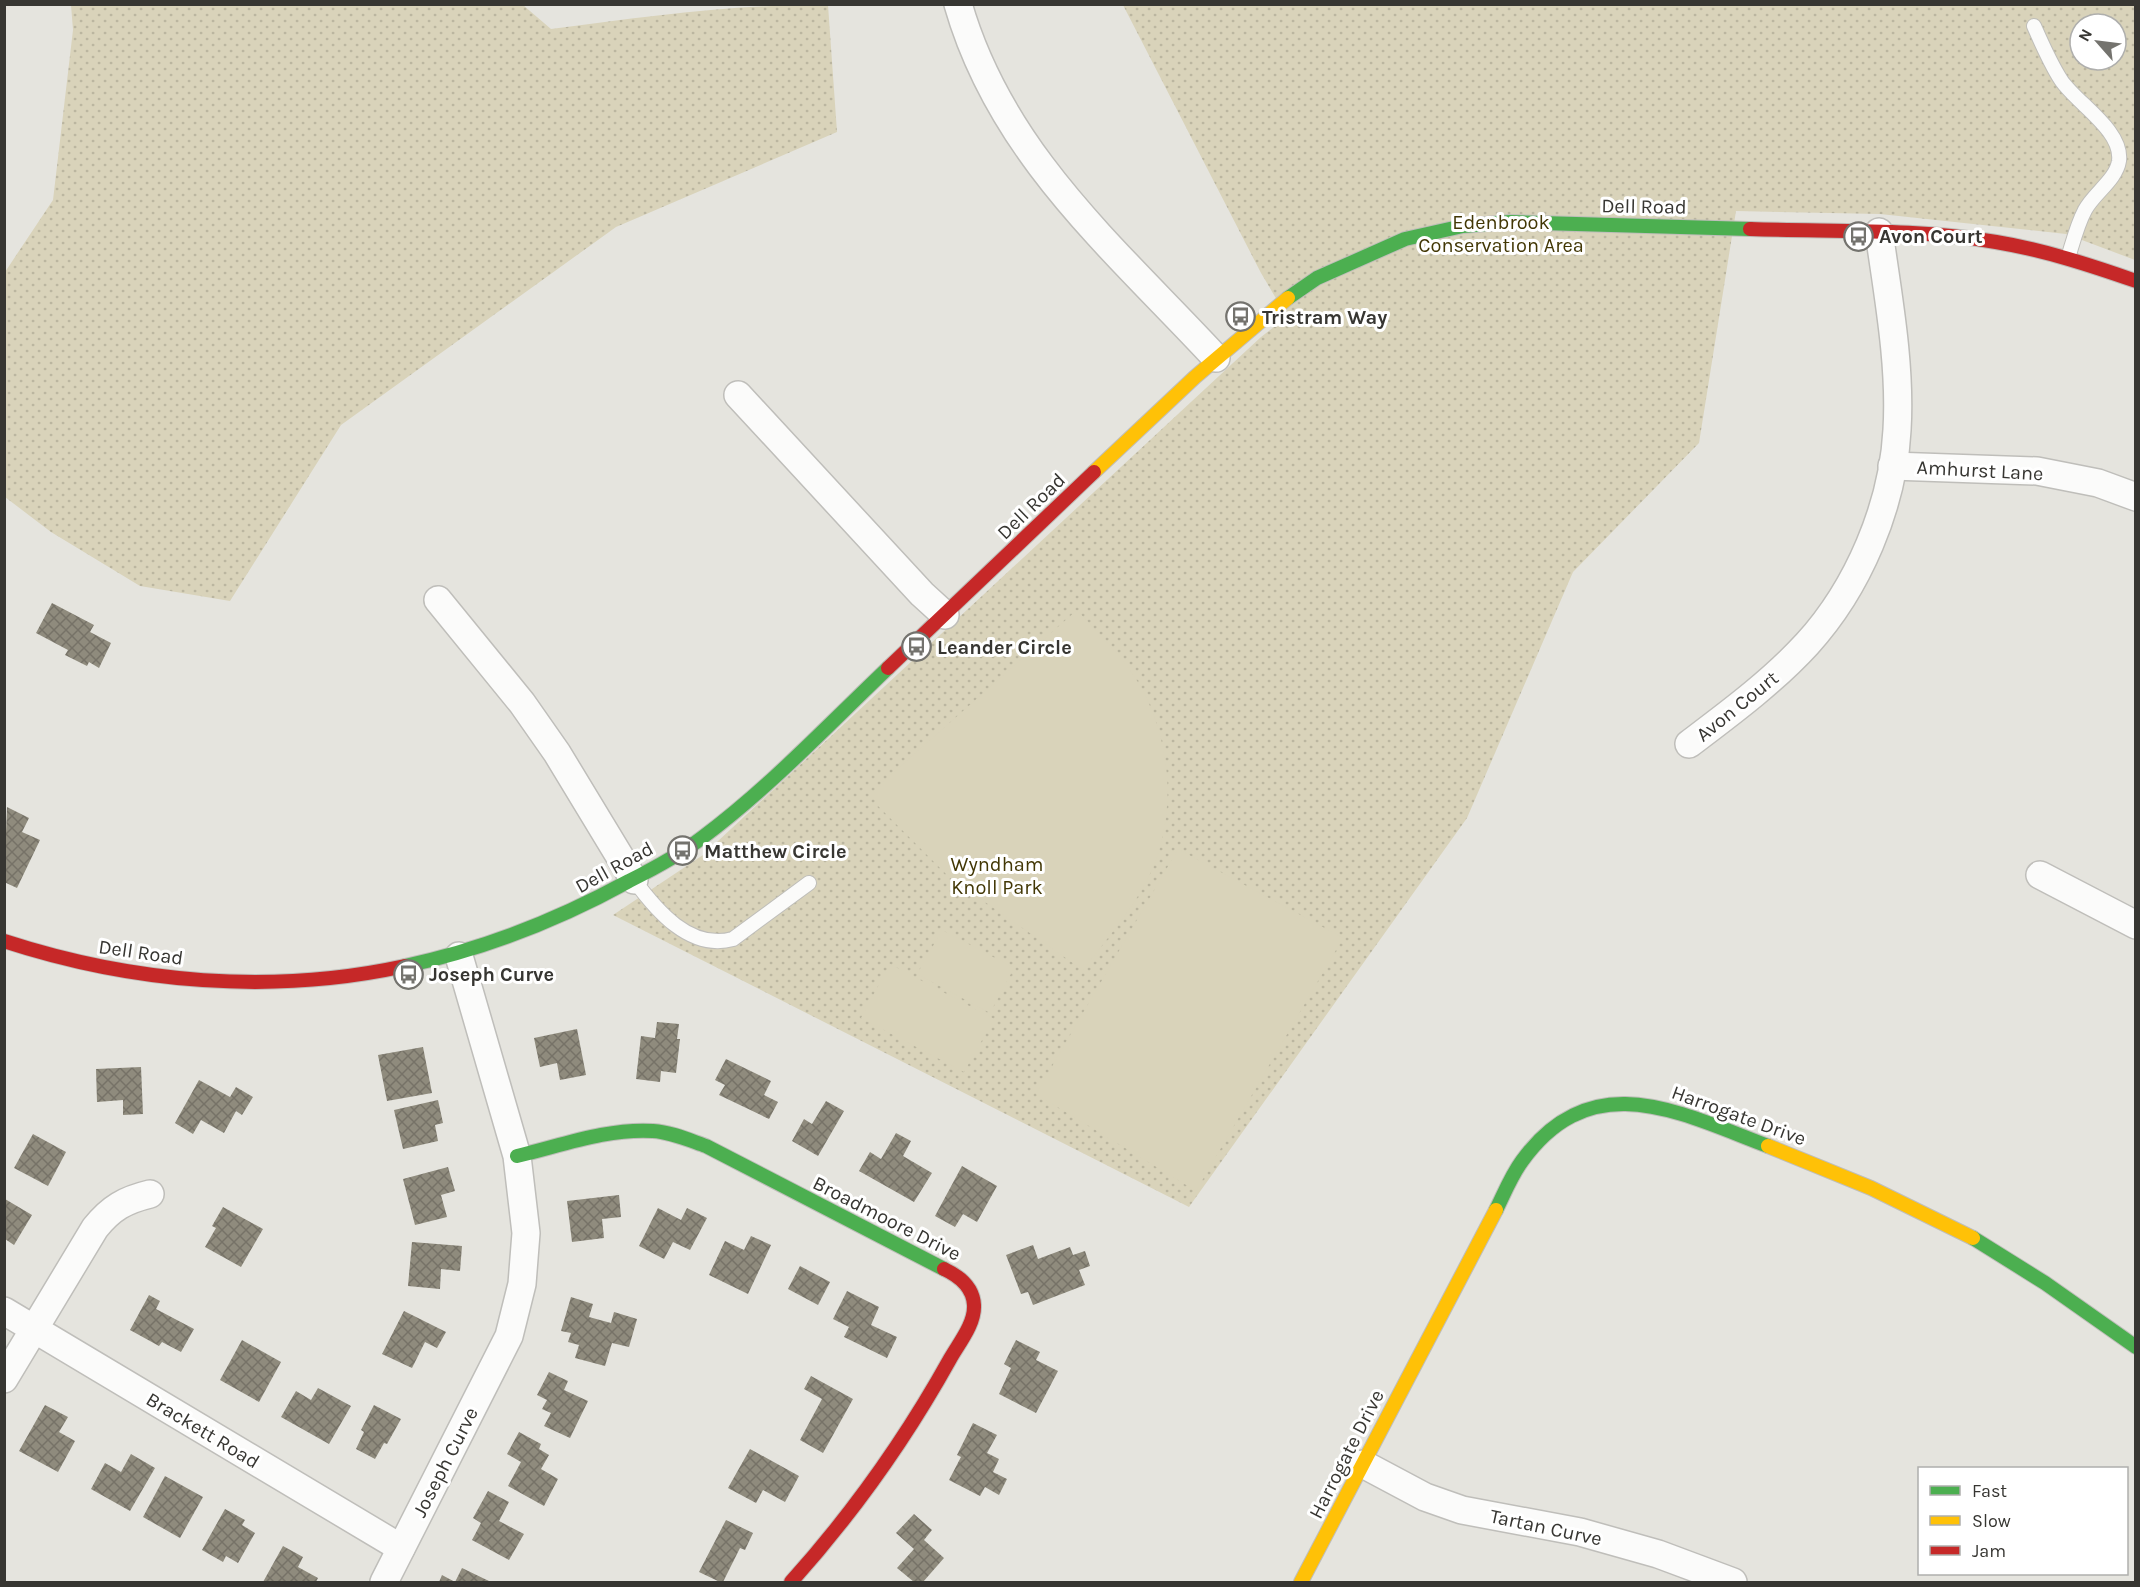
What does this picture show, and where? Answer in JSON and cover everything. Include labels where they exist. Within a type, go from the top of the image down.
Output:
[{"type":"street","points":[[958,4],[966,32],[992,93],[1026,149],[1067,200],[1216,358]]},
{"type":"street","name":"Dell Road","points":[[4,941],[95,967],[142,975],[273,982],[326,980],[459,956],[519,936],[601,899],[700,840],[750,797],[1216,358],[1272,309],[1317,278],[1405,239],[1463,226],[1510,222],[1879,232],[1996,242],[2068,258],[2136,281]]},
{"type":"street","name":"Avon Court","points":[[1689,744],[1765,686],[1808,643],[1842,596],[1870,544],[1888,489],[1897,430],[1895,371],[1879,232]]},
{"type":"street","points":[[738,395],[922,594],[945,615]]},
{"type":"street","name":"Amhurst Lane","points":[[1892,466],[2037,471],[2098,483],[2136,497]]},
{"type":"street","points":[[438,600],[522,703],[557,753],[634,880]]},
{"type":"street","points":[[2040,874],[2136,925]]},
{"type":"street","name":"Joseph Curve","points":[[384,1582],[509,1336],[522,1284],[526,1233],[517,1156],[471,990],[459,956]]},
{"type":"street","name":"Harrogate Drive","points":[[1301,1582],[1521,1162],[1542,1137],[1568,1118],[1600,1105],[1633,1103],[1665,1107],[1834,1172],[1914,1207],[1990,1248],[2136,1347]]},
{"type":"street","name":"Broadmoore Drive","points":[[517,1156],[623,1134],[651,1131],[680,1137],[706,1146],[958,1276],[970,1289],[974,1305],[970,1321],[925,1406],[895,1454],[791,1582]]},
{"type":"street","points":[[4,1379],[94,1228],[108,1210],[129,1199],[150,1194]]},
{"type":"street","name":"Brackett Road","points":[[4,1311],[401,1548]]},
{"type":"street","name":"Tartan Curve","points":[[1363,1464],[1425,1497],[1462,1510],[1580,1532],[1658,1554],[1733,1582]]},
{"type":"lane","points":[[2034,26],[2062,81],[2114,137],[2119,161],[2112,176],[2085,210],[2068,258]]},
{"type":"lane","points":[[634,880],[665,919],[695,935],[723,942],[733,939],[809,883]]},
{"type":"green space","points":[[71,5],[523,5],[551,29],[723,9],[828,5],[837,132],[616,227],[341,425],[230,601],[140,586],[51,532],[5,497],[5,272],[53,200],[73,30]]},
{"type":"green space","name":"Edenbrook Conservation Area","points":[[1123,5],[2135,5],[2135,260],[2066,234],[1880,214],[1736,211],[1699,443],[1573,572],[1467,818],[1189,1207],[613,915],[703,855],[1261,337],[1287,317],[1261,273]]},
{"type":"green space","name":"Wyndham Knoll Park","points":[[1077,610],[1123,661],[1139,683],[1160,735],[1167,776],[1166,819],[1150,875],[1124,917],[1083,970],[949,877],[876,804],[876,788]]},
{"type":"green space","points":[[1178,849],[1343,938],[1196,1191],[1036,1094]]},
{"type":"green space","points":[[942,930],[1014,968],[990,1013],[917,974]]},
{"type":"green space","points":[[890,964],[994,1019],[964,1072],[861,1018]]},
{"type":"building","points":[[52,603],[94,625],[90,632],[111,643],[99,668],[89,662],[87,666],[65,655],[68,650],[36,633]]},
{"type":"building","points":[[7,807],[29,818],[22,832],[40,840],[17,888],[4,882]]},
{"type":"building","points":[[657,1022],[679,1024],[677,1039],[680,1039],[676,1073],[661,1071],[660,1082],[636,1079],[641,1036],[655,1038]]},
{"type":"building","points":[[577,1029],[586,1075],[560,1080],[557,1063],[540,1067],[534,1038]]},
{"type":"building","points":[[423,1047],[432,1093],[387,1101],[378,1055]]},
{"type":"building","points":[[726,1059],[771,1081],[764,1095],[778,1102],[769,1119],[719,1095],[725,1085],[715,1080]]},
{"type":"building","points":[[141,1067],[143,1114],[123,1115],[123,1100],[97,1102],[96,1069]]},
{"type":"building","points":[[199,1080],[230,1097],[236,1087],[253,1097],[242,1115],[236,1111],[224,1133],[201,1120],[193,1134],[175,1123]]},
{"type":"building","points":[[438,1100],[443,1123],[435,1125],[438,1141],[403,1149],[394,1110]]},
{"type":"building","points":[[826,1101],[844,1111],[818,1156],[792,1141],[804,1119],[812,1124]]},
{"type":"building","points":[[896,1133],[911,1141],[903,1156],[932,1173],[914,1202],[859,1171],[870,1152],[881,1159]]},
{"type":"building","points":[[33,1134],[66,1152],[48,1186],[14,1168]]},
{"type":"building","points":[[962,1166],[997,1186],[977,1222],[963,1214],[955,1227],[935,1216]]},
{"type":"building","points":[[448,1167],[455,1191],[441,1195],[447,1217],[415,1225],[403,1179]]},
{"type":"building","points":[[619,1195],[621,1217],[602,1219],[604,1238],[572,1242],[567,1201]]},
{"type":"building","points":[[5,1199],[32,1215],[14,1245],[5,1239]]},
{"type":"building","points":[[223,1207],[263,1229],[241,1267],[205,1247],[216,1228],[212,1226]]},
{"type":"building","points":[[658,1208],[681,1220],[687,1208],[707,1218],[690,1250],[673,1242],[664,1259],[639,1246]]},
{"type":"building","points":[[751,1236],[771,1245],[748,1294],[709,1275],[725,1241],[744,1250]]},
{"type":"building","points":[[412,1242],[462,1246],[460,1271],[441,1269],[440,1289],[408,1286]]},
{"type":"building","points":[[1033,1245],[1038,1259],[1070,1247],[1073,1255],[1085,1251],[1090,1266],[1079,1270],[1085,1285],[1033,1305],[1028,1292],[1021,1294],[1006,1255]]},
{"type":"building","points":[[800,1266],[830,1282],[818,1305],[788,1289]]},
{"type":"building","points":[[847,1291],[879,1307],[871,1325],[897,1337],[887,1358],[844,1337],[849,1327],[833,1319]]},
{"type":"building","points":[[149,1295],[160,1301],[156,1309],[194,1329],[181,1352],[162,1342],[159,1346],[130,1330]]},
{"type":"building","points":[[571,1297],[593,1304],[589,1317],[611,1323],[614,1312],[637,1319],[629,1347],[612,1343],[605,1366],[575,1358],[579,1345],[568,1342],[571,1333],[561,1331]]},
{"type":"building","points":[[404,1311],[446,1332],[437,1348],[425,1342],[412,1368],[382,1354]]},
{"type":"building","points":[[242,1340],[281,1362],[259,1402],[220,1380]]},
{"type":"building","points":[[1016,1340],[1040,1352],[1036,1360],[1058,1371],[1036,1413],[999,1394],[1011,1368],[1004,1364]]},
{"type":"building","points":[[549,1372],[568,1381],[564,1390],[588,1401],[570,1438],[544,1426],[551,1413],[542,1409],[547,1400],[537,1395]]},
{"type":"building","points":[[811,1376],[853,1399],[823,1453],[800,1440],[822,1399],[804,1389]]},
{"type":"building","points":[[318,1388],[351,1406],[329,1444],[281,1417],[296,1391],[311,1400]]},
{"type":"building","points":[[45,1405],[68,1417],[59,1432],[75,1441],[58,1472],[19,1451]]},
{"type":"building","points":[[374,1405],[401,1419],[387,1444],[384,1443],[375,1459],[356,1449],[364,1432],[361,1430]]},
{"type":"building","points":[[973,1423],[997,1435],[987,1453],[999,1459],[993,1472],[1007,1479],[999,1495],[985,1487],[980,1496],[949,1480],[961,1457],[957,1455]]},
{"type":"building","points":[[519,1432],[541,1444],[539,1449],[549,1455],[541,1469],[558,1479],[544,1506],[508,1486],[521,1462],[507,1454]]},
{"type":"building","points":[[750,1449],[799,1476],[785,1502],[763,1490],[756,1503],[728,1488]]},
{"type":"building","points":[[131,1454],[155,1468],[130,1511],[91,1489],[105,1463],[121,1472]]},
{"type":"building","points":[[165,1476],[203,1497],[180,1538],[143,1517]]},
{"type":"building","points":[[488,1491],[509,1502],[499,1521],[524,1534],[509,1560],[472,1540],[481,1523],[473,1518]]},
{"type":"building","points":[[225,1509],[245,1520],[242,1525],[255,1533],[238,1563],[226,1556],[223,1562],[202,1550]]},
{"type":"building","points":[[914,1514],[932,1530],[924,1540],[944,1558],[923,1582],[914,1582],[897,1568],[914,1549],[896,1533]]},
{"type":"building","points":[[726,1520],[753,1533],[745,1550],[740,1548],[723,1582],[720,1582],[699,1572]]},
{"type":"building","points":[[283,1546],[303,1557],[298,1567],[318,1578],[316,1582],[263,1582]]},
{"type":"building","points":[[462,1568],[491,1582],[455,1582]]},
{"type":"building","points":[[442,1575],[455,1582],[439,1582]]},
{"type":"traffic: fast","points":[[1288,298],[1317,278],[1405,239],[1463,226],[1510,222],[1750,229]]},
{"type":"traffic: fast","points":[[405,966],[464,951],[548,921],[677,855],[752,798],[888,668]]},
{"type":"traffic: fast","points":[[1496,1210],[1522,1161],[1549,1131],[1578,1113],[1607,1105],[1638,1105],[1670,1111],[1768,1146]]},
{"type":"traffic: fast","points":[[517,1156],[619,1132],[653,1131],[673,1135],[706,1146],[944,1269]]},
{"type":"traffic: fast","points":[[1973,1238],[2045,1283],[2136,1347]]},
{"type":"traffic: slow","points":[[1094,472],[1195,377],[1288,298]]},
{"type":"traffic: slow","points":[[1768,1146],[1871,1188],[1973,1238]]},
{"type":"traffic: slow","points":[[1301,1582],[1496,1210]]},
{"type":"traffic: jam","points":[[1750,229],[1935,234],[1966,238],[2014,245],[2136,281]]},
{"type":"traffic: jam","points":[[888,668],[1094,472]]},
{"type":"traffic: jam","points":[[4,941],[102,967],[203,980],[254,982],[304,980],[355,975],[405,966]]},
{"type":"traffic: jam","points":[[791,1582],[836,1529],[877,1475],[915,1418],[969,1326],[974,1312],[971,1293],[960,1279],[944,1269]]},
{"type":"place","name":"Avon Court","points":[[1858,236]]},
{"type":"place","name":"Tristram Way","points":[[1241,317]]},
{"type":"place","name":"Leander Circle","points":[[916,647]]},
{"type":"place","name":"Matthew Circle","points":[[683,851]]},
{"type":"place","name":"Joseph Curve","points":[[408,974]]}]
